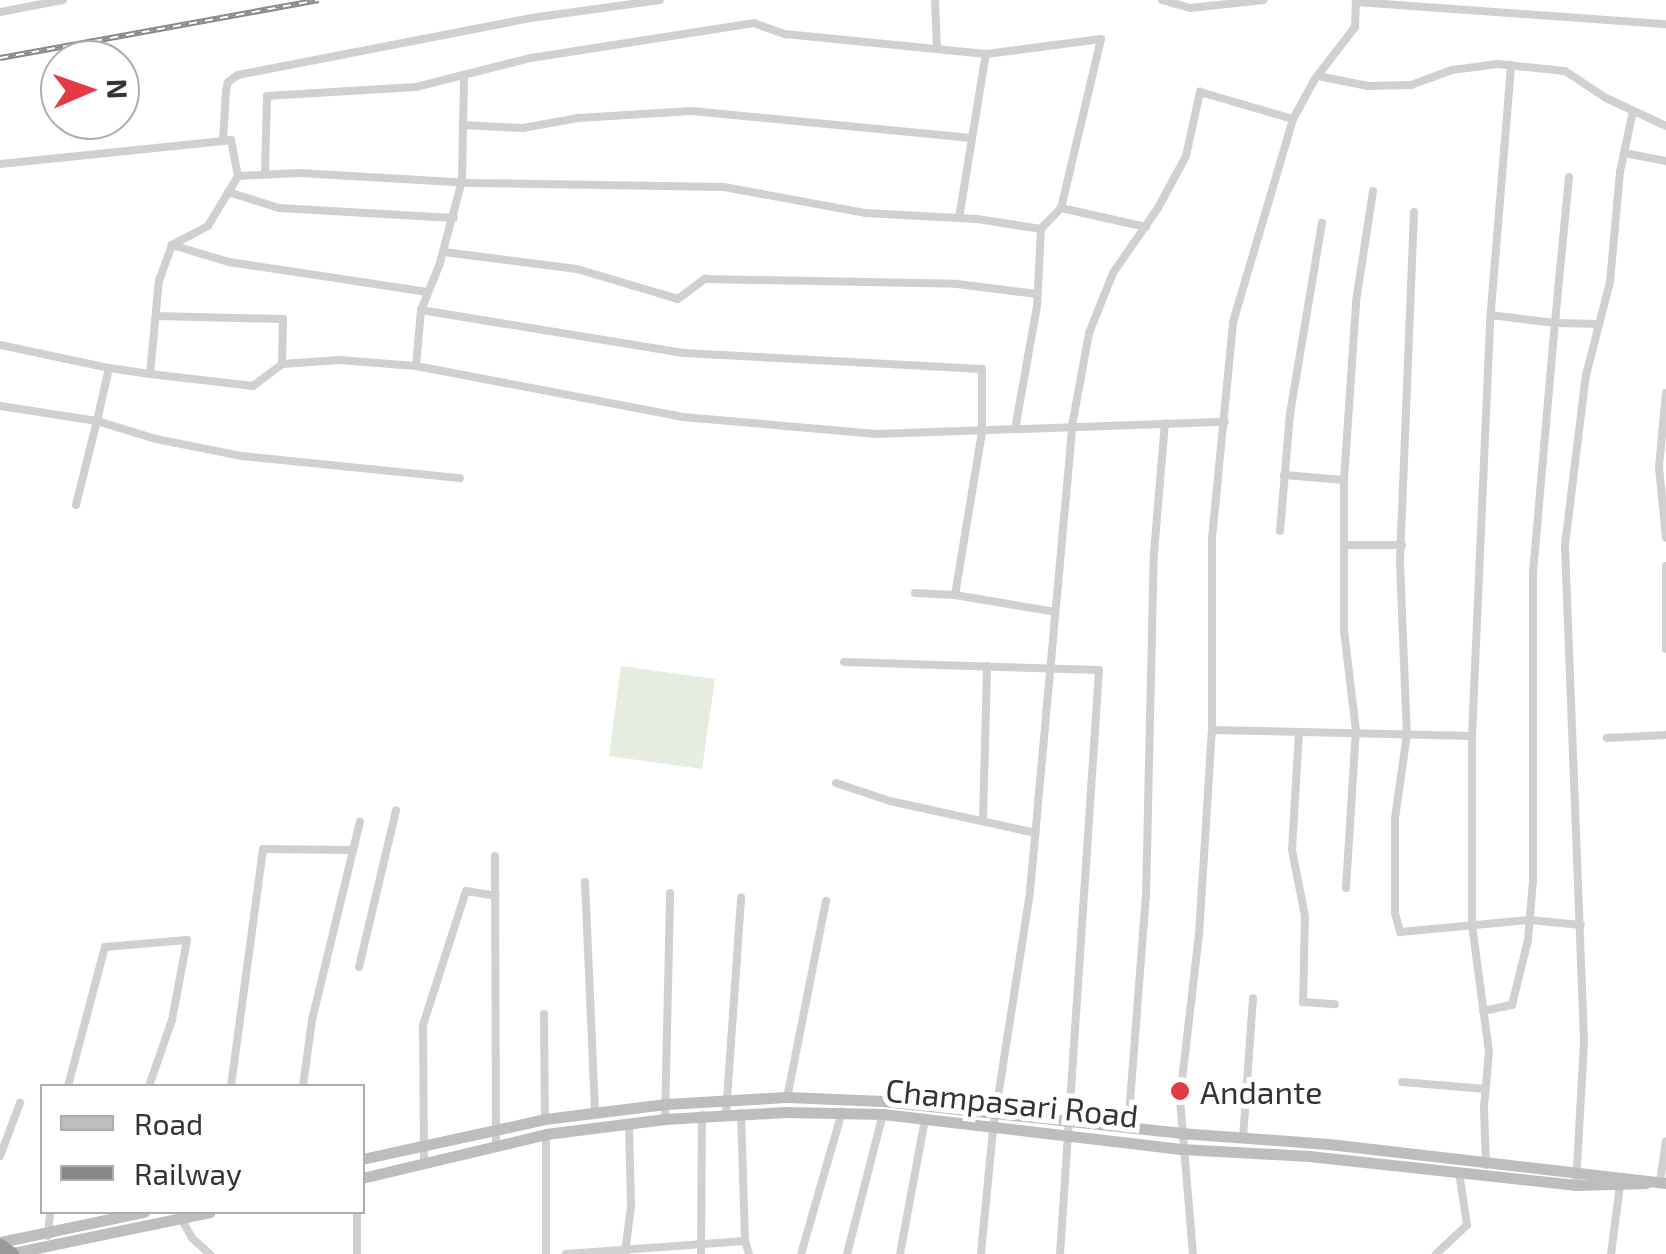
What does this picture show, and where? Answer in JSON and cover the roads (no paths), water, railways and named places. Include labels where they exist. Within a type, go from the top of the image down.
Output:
[{"type":"highway","points":[[0,1244],[10,1254]]},
{"type":"main road","name":"Champasari Road","points":[[365,1158],[546,1119],[666,1104],[788,1097],[882,1100],[1128,1128],[1243,1136],[1486,1168],[1576,1185],[1663,1182]]},
{"type":"main road","name":"Champasari Road","points":[[365,1177],[546,1134],[596,1126],[741,1113],[842,1112],[1180,1148],[1459,1172],[1486,1168],[1577,1169],[1663,1182]]},
{"type":"main road","points":[[0,1244],[119,1234],[196,1214]]},
{"type":"main road","points":[[10,1254],[122,1215]]},
{"type":"street","points":[[0,12],[63,0]]},
{"type":"street","points":[[223,140],[228,82],[238,76],[531,18],[660,0]]},
{"type":"street","points":[[935,0],[936,49]]},
{"type":"street","points":[[1162,0],[1190,8],[1264,0]]},
{"type":"street","points":[[1192,1254],[1180,1133],[1212,730],[1212,538],[1233,322],[1293,118],[1355,26],[1356,1],[1666,24]]},
{"type":"street","points":[[265,174],[267,96],[416,87],[530,58],[754,23],[785,34],[986,54],[1101,39],[1061,208],[1041,229],[1038,294],[1016,429]]},
{"type":"street","points":[[959,218],[986,54]]},
{"type":"street","points":[[1318,76],[1368,86],[1411,85],[1452,70],[1511,66],[1565,71],[1666,126]]},
{"type":"street","points":[[1486,1168],[1489,1052],[1472,926],[1472,736],[1490,314],[1511,66]]},
{"type":"street","points":[[416,366],[421,310],[444,252],[462,182],[464,77]]},
{"type":"street","points":[[981,1254],[994,1128],[1036,833],[1072,426],[1088,333],[1113,273],[1146,227],[1186,156],[1200,92],[1293,118]]},
{"type":"street","points":[[1576,1185],[1584,1041],[1582,925],[1564,545],[1586,375],[1610,282],[1632,110]]},
{"type":"street","points":[[463,125],[524,128],[578,118],[692,111],[972,138]]},
{"type":"street","points":[[0,164],[231,140],[238,176],[208,226],[172,245],[159,280],[150,374]]},
{"type":"street","points":[[1624,153],[1666,161]]},
{"type":"street","points":[[238,176],[724,186],[865,212],[959,218],[1041,229]]},
{"type":"street","points":[[1483,1011],[1512,1005],[1530,920],[1533,572],[1568,177]]},
{"type":"street","points":[[228,192],[279,208],[454,218]]},
{"type":"street","points":[[1346,888],[1356,731],[1344,631],[1344,480],[1356,302],[1373,192]]},
{"type":"street","points":[[1061,208],[1146,227]]},
{"type":"street","points":[[1414,212],[1402,545],[1407,734],[1394,818],[1395,913],[1400,932],[1530,920],[1582,925]]},
{"type":"street","points":[[1280,531],[1284,475],[1322,223]]},
{"type":"street","points":[[172,245],[229,262],[428,292]]},
{"type":"street","points":[[444,252],[577,269],[678,299],[705,279],[957,284],[1038,294]]},
{"type":"street","points":[[421,310],[684,353],[982,369],[982,432],[955,596]]},
{"type":"street","points":[[1490,314],[1598,324]]},
{"type":"street","points":[[157,316],[282,319],[282,364]]},
{"type":"street","points":[[0,345],[108,368],[252,386],[282,364],[338,360],[416,366],[682,417],[782,429],[877,434],[1225,422]]},
{"type":"street","points":[[76,504],[108,368]]},
{"type":"street","points":[[1666,393],[1659,467],[1666,538]]},
{"type":"street","points":[[0,406],[97,421],[242,456],[460,478]]},
{"type":"street","points":[[1126,1142],[1146,896],[1154,553],[1165,423]]},
{"type":"street","points":[[1284,475],[1344,480]]},
{"type":"street","points":[[1344,544],[1402,545]]},
{"type":"street","points":[[1666,566],[1666,649]]},
{"type":"street","points":[[915,592],[1054,612]]},
{"type":"street","points":[[844,662],[1099,670],[1060,1254]]},
{"type":"street","points":[[984,821],[987,666]]},
{"type":"street","points":[[1212,730],[1472,736]]},
{"type":"street","points":[[1300,732],[1292,850],[1304,916],[1303,1002],[1334,1004]]},
{"type":"street","points":[[1607,738],[1666,735]]},
{"type":"street","points":[[836,783],[890,801],[1036,833]]},
{"type":"street","points":[[358,967],[396,810]]},
{"type":"street","points":[[303,1084],[312,1020],[360,822]]},
{"type":"street","points":[[231,1084],[263,849],[353,850]]},
{"type":"street","points":[[495,856],[496,1147]]},
{"type":"street","points":[[585,882],[596,1126]]},
{"type":"street","points":[[424,1164],[424,1025],[466,891],[496,896]]},
{"type":"street","points":[[665,1119],[670,893]]},
{"type":"street","points":[[726,1114],[741,898]]},
{"type":"street","points":[[785,1112],[826,901]]},
{"type":"street","points":[[69,1084],[105,947],[187,940],[172,1020],[150,1084]]},
{"type":"street","points":[[1241,1151],[1253,998]]},
{"type":"street","points":[[544,1014],[546,1254]]},
{"type":"street","points":[[1402,1082],[1486,1088]]},
{"type":"street","points":[[0,1156],[20,1103]]},
{"type":"street","points":[[801,1254],[842,1112]]},
{"type":"street","points":[[741,1113],[749,1254]]},
{"type":"street","points":[[847,1254],[883,1114]]},
{"type":"street","points":[[701,1249],[702,1116]]},
{"type":"street","points":[[900,1254],[925,1119]]},
{"type":"street","points":[[625,1252],[631,1206],[629,1123]]},
{"type":"street","points":[[1663,1182],[1666,1142]]},
{"type":"street","points":[[1436,1254],[1467,1226],[1459,1172]]},
{"type":"street","points":[[1611,1254],[1620,1186]]},
{"type":"street","points":[[48,1239],[50,1214]]},
{"type":"street","points":[[357,1214],[357,1254]]},
{"type":"street","points":[[119,1234],[122,1215]]},
{"type":"street","points":[[180,1217],[190,1236],[210,1254]]},
{"type":"street","points":[[566,1254],[701,1249],[746,1241]]},
{"type":"railway","points":[[0,58],[319,0]]},
{"type":"place","name":"Andante","points":[[1180,1091]]}]
